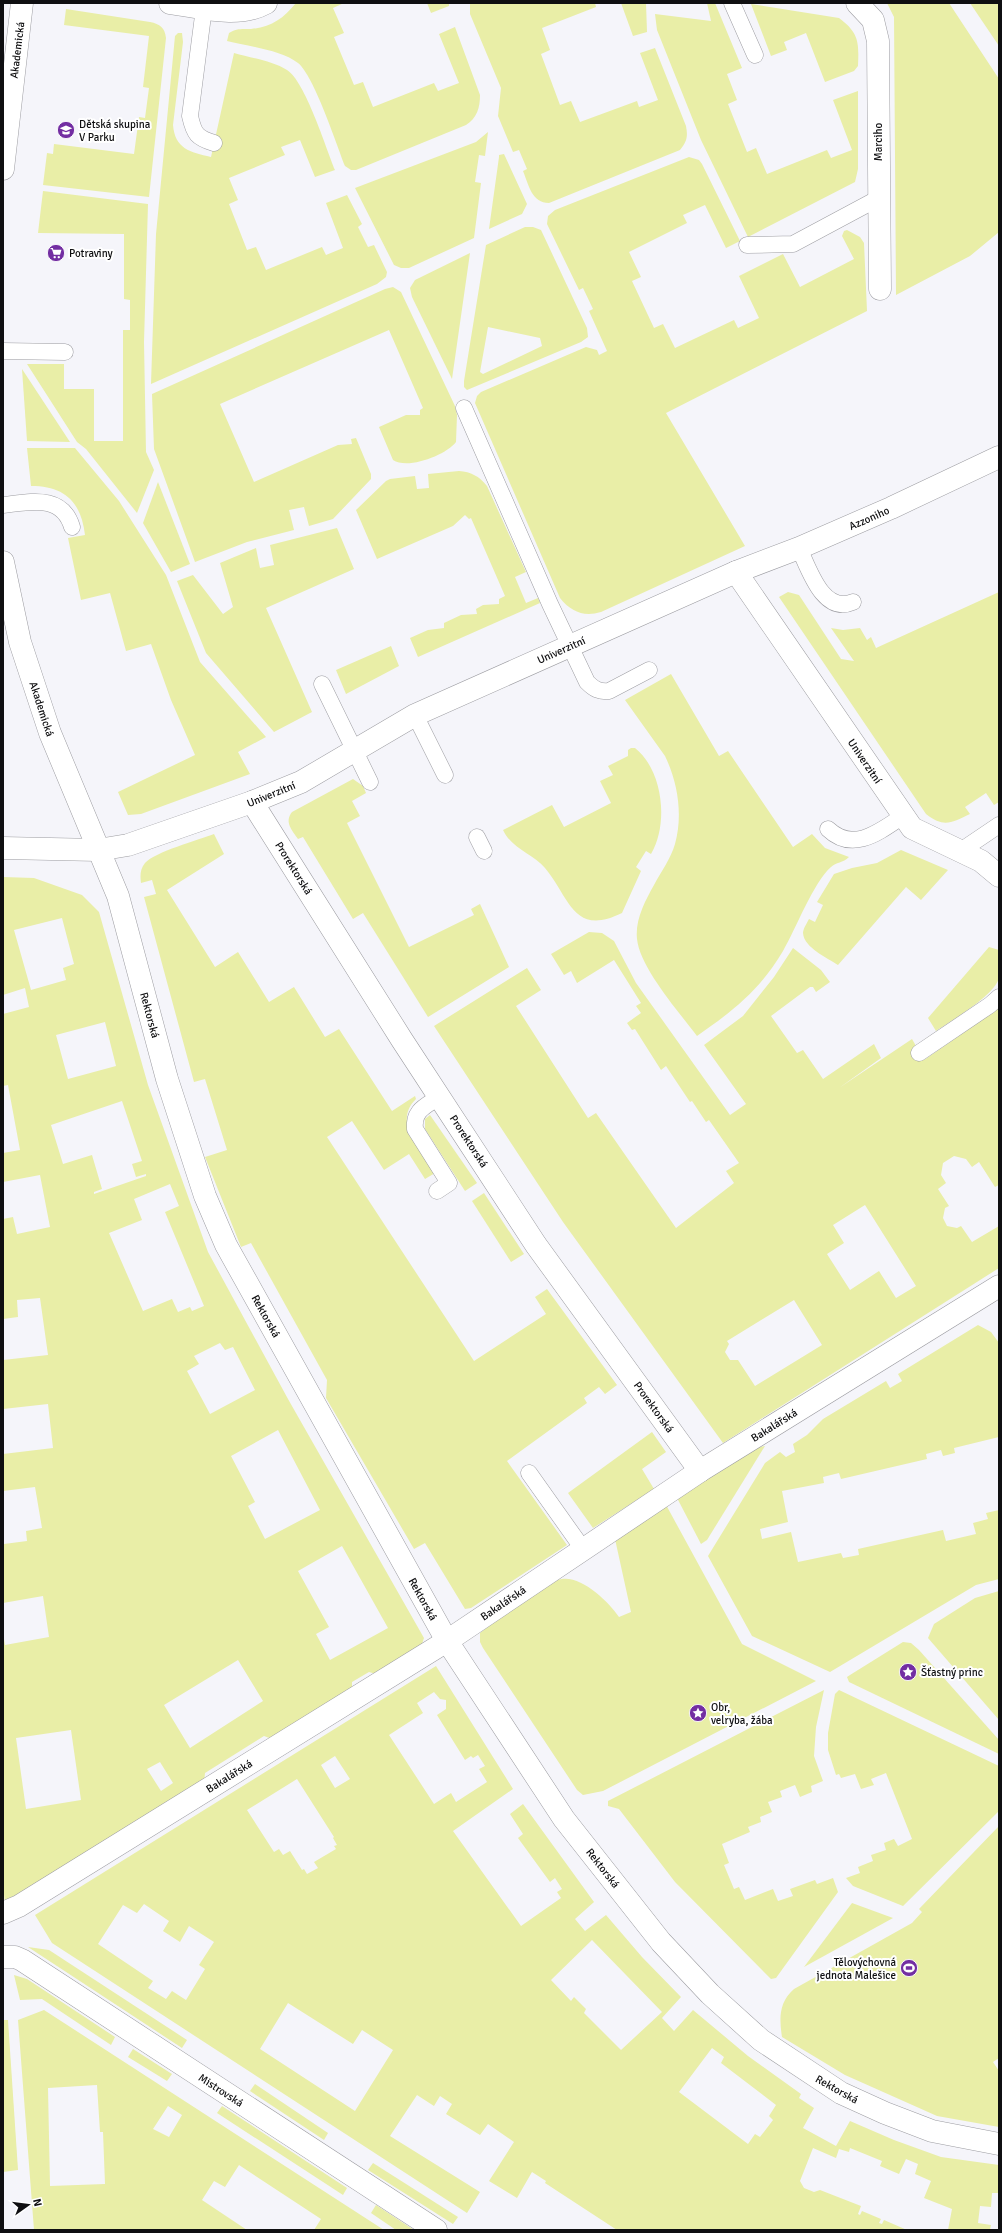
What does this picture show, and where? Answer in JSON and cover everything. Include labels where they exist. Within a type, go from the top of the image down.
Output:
[{"type":"street","name":"Akademická","points":[[3,169],[22,3]]},
{"type":"street","points":[[170,3],[237,11],[259,7],[266,3]]},
{"type":"street","name":"Marciho","points":[[857,3],[873,20],[878,41],[880,289]]},
{"type":"street","name":"Azzoniho","points":[[736,572],[799,548],[891,508],[999,457]]},
{"type":"street","name":"Akademická","points":[[3,562],[20,642],[50,733],[98,850]]},
{"type":"street","name":"Univerzitní","points":[[3,848],[98,850],[128,845],[252,802],[301,782],[415,716],[736,572],[912,828],[962,850],[981,861],[999,876]]},
{"type":"street","name":"Prorektorská","points":[[252,802],[439,1097],[536,1245],[700,1471]]},
{"type":"street","name":"Rektorská","points":[[98,850],[118,896],[174,1101],[205,1196],[226,1245],[447,1641],[564,1819],[661,1942],[716,1999],[761,2040],[841,2093],[885,2113],[932,2131],[999,2144]]},
{"type":"street","name":"Bakalářská","points":[[3,1913],[19,1906],[447,1641],[700,1471],[999,1286]]},
{"type":"street","name":"Mistrovská","points":[[3,1957],[15,1957],[22,1960],[436,2230]]},
{"type":"lane","points":[[732,3],[754,55]]},
{"type":"lane","points":[[204,8],[190,116],[194,132],[204,140],[214,143]]},
{"type":"lane","points":[[747,245],[793,244],[879,198]]},
{"type":"lane","points":[[3,351],[65,352]]},
{"type":"lane","points":[[464,408],[587,682],[602,692],[609,691],[649,670]]},
{"type":"lane","points":[[3,506],[26,503],[50,503],[64,510],[69,517],[72,527]]},
{"type":"lane","points":[[799,548],[817,584],[830,601],[842,605],[853,602]]},
{"type":"lane","points":[[322,684],[370,782]]},
{"type":"lane","points":[[415,716],[445,775]]},
{"type":"lane","points":[[828,829],[836,837],[847,840],[857,840],[870,836],[903,816]]},
{"type":"lane","points":[[962,850],[999,825]]},
{"type":"lane","points":[[919,1053],[990,1005],[999,997]]},
{"type":"lane","points":[[437,1191],[449,1183],[415,1129],[414,1119],[419,1110],[439,1097]]},
{"type":"lane","points":[[529,1473],[583,1549]]},
{"type":"green space","points":[[296,3],[344,3],[333,8],[344,33],[334,37],[354,85],[363,82],[373,107],[434,83],[438,91],[459,83],[439,34],[455,27],[480,95],[475,116],[466,125],[356,170],[351,170],[345,166],[318,95],[311,81],[298,63],[274,52],[227,41],[229,33],[234,30],[258,28],[271,24],[286,14]]},
{"type":"green space","points":[[427,3],[449,3],[449,6],[431,13]]},
{"type":"green space","points":[[470,3],[595,3],[596,7],[542,28],[550,50],[541,54],[560,105],[571,101],[580,122],[637,101],[639,107],[658,100],[640,53],[655,48],[686,126],[686,139],[680,150],[549,203],[539,200],[532,193],[527,182],[523,171],[527,169],[519,150],[513,152],[498,116],[501,88],[470,14]]},
{"type":"green space","points":[[621,3],[646,3],[647,32],[633,36]]},
{"type":"green space","points":[[707,3],[715,3],[742,68],[727,74],[737,100],[728,104],[747,152],[756,148],[767,174],[827,150],[831,158],[852,150],[833,100],[858,91],[858,169],[855,182],[748,237],[701,140],[657,30],[655,14],[711,21]]},
{"type":"green space","points":[[887,3],[949,3],[999,79],[999,232],[970,256],[896,295],[894,17]]},
{"type":"green space","points":[[970,3],[999,3],[999,46]]},
{"type":"green space","points":[[751,4],[839,18],[851,28],[854,33],[858,44],[858,66],[854,71],[825,82],[806,33],[784,42],[787,50],[771,56]]},
{"type":"green space","points":[[66,9],[150,22],[159,25],[163,29],[166,38],[149,197],[43,185],[47,153],[53,154],[54,144],[134,154],[139,117],[145,118],[149,88],[143,87],[149,36],[64,25]]},
{"type":"green space","points":[[178,33],[182,33],[183,42],[173,125],[174,133],[180,144],[190,151],[211,157],[234,53],[275,64],[287,70],[294,77],[308,101],[335,170],[315,177],[300,140],[281,147],[285,155],[229,178],[238,200],[229,204],[247,250],[256,247],[266,270],[322,247],[326,255],[343,248],[326,203],[347,195],[362,224],[358,227],[368,247],[374,245],[387,272],[386,277],[377,284],[151,384],[156,234],[175,36]]},
{"type":"green space","points":[[488,132],[485,156],[479,155],[475,182],[481,183],[474,238],[409,268],[401,268],[394,265],[355,188],[476,142]]},
{"type":"green space","points":[[504,154],[527,204],[522,214],[489,229],[499,155]]},
{"type":"green space","points":[[689,157],[699,160],[702,164],[740,241],[726,248],[705,205],[683,215],[687,223],[629,252],[641,277],[632,281],[654,328],[663,324],[675,348],[734,320],[738,328],[759,318],[739,276],[783,254],[800,287],[854,259],[842,236],[844,231],[847,230],[860,237],[864,243],[867,311],[666,413],[745,546],[601,612],[589,614],[578,612],[569,607],[560,598],[475,403],[477,396],[481,392],[586,347],[597,350],[599,355],[607,351],[589,311],[593,309],[583,288],[579,290],[547,224],[548,216],[555,210]]},
{"type":"green space","points":[[43,191],[148,204],[144,342],[146,452],[154,470],[137,513],[86,449],[77,442],[27,364],[64,364],[64,389],[94,389],[94,441],[123,441],[123,330],[130,330],[130,300],[124,299],[124,234],[38,233]]},
{"type":"green space","points":[[525,227],[533,227],[541,230],[587,328],[588,337],[581,342],[467,390],[464,387],[464,381],[486,245]],"holes":[[[488,327],[540,338],[542,346],[483,374],[480,372]]]},
{"type":"green space","points":[[470,253],[452,379],[412,297],[410,288],[415,280]]},
{"type":"green space","points":[[393,287],[401,292],[455,406],[457,415],[456,442],[444,452],[426,460],[400,463],[393,460],[379,427],[406,415],[420,415],[420,410],[423,408],[389,330],[220,404],[254,482],[338,445],[352,444],[351,439],[356,438],[371,474],[371,479],[333,519],[309,526],[304,507],[289,510],[294,530],[247,542],[195,562],[154,449],[152,394],[385,289]]},
{"type":"green space","points":[[22,369],[70,442],[27,441]]},
{"type":"green space","points":[[27,448],[75,448],[119,501],[166,575],[200,662],[266,737],[238,752],[250,774],[141,814],[128,815],[118,792],[195,755],[171,700],[151,644],[126,651],[110,593],[81,600],[68,538],[85,535],[80,513],[69,498],[62,493],[53,489],[31,486]]},
{"type":"green space","points":[[459,471],[474,475],[487,486],[526,572],[515,577],[526,603],[538,598],[540,603],[418,657],[410,638],[428,630],[444,628],[444,623],[461,615],[477,614],[476,609],[483,605],[499,604],[499,599],[505,596],[471,518],[469,519],[465,515],[453,526],[377,559],[356,510],[386,481],[390,479],[415,476],[417,489],[429,488],[428,474]]},
{"type":"green space","points":[[158,482],[190,564],[171,572],[143,523]]},
{"type":"green space","points":[[337,528],[354,569],[266,608],[312,712],[274,732],[206,653],[177,581],[193,575],[223,614],[233,607],[220,563],[256,548],[260,568],[274,565],[270,545]]},
{"type":"green space","points":[[788,592],[799,595],[841,659],[854,661],[831,628],[843,630],[860,628],[867,640],[871,637],[876,648],[999,592],[999,802],[994,805],[986,793],[965,807],[970,814],[948,823],[938,821],[926,814],[779,597]]},
{"type":"green space","points":[[391,646],[399,666],[346,694],[336,670]]},
{"type":"green space","points":[[671,674],[719,756],[728,751],[793,847],[812,834],[825,848],[849,857],[833,865],[824,874],[811,895],[783,951],[765,978],[745,999],[697,1036],[661,989],[645,963],[637,939],[641,911],[675,844],[679,822],[679,811],[676,788],[665,756],[625,700]]},
{"type":"green space","points":[[635,748],[644,758],[652,770],[657,783],[661,813],[657,842],[651,854],[646,851],[636,867],[641,871],[622,913],[606,919],[593,920],[583,917],[574,911],[545,868],[511,842],[503,830],[552,805],[564,827],[611,803],[600,781],[613,775],[608,766],[628,756],[628,750]]},
{"type":"green space","points":[[353,779],[363,786],[366,793],[352,801],[360,816],[347,823],[409,947],[474,915],[471,909],[480,904],[509,967],[428,1017],[363,913],[353,919],[303,837],[298,839],[289,823],[292,812]]},
{"type":"green space","points":[[214,834],[224,854],[167,890],[215,967],[238,952],[269,1002],[294,987],[325,1037],[339,1029],[392,1111],[415,1096],[416,1099],[409,1108],[407,1117],[408,1127],[411,1136],[435,1173],[425,1179],[409,1154],[384,1170],[352,1121],[327,1137],[474,1361],[546,1314],[535,1297],[547,1289],[617,1385],[605,1394],[599,1387],[584,1398],[587,1403],[507,1461],[567,1545],[471,1608],[465,1609],[425,1543],[414,1549],[326,1398],[327,1380],[251,1243],[241,1247],[205,1157],[227,1150],[205,1079],[194,1082],[144,897],[156,894],[152,880],[141,883],[141,870],[145,863],[158,855]]},
{"type":"green space","points":[[901,850],[948,870],[921,900],[906,887],[838,965],[812,948],[804,938],[803,933],[809,919],[815,922],[823,905],[817,902],[834,874],[852,868],[877,863]]},
{"type":"green space","points":[[3,877],[34,878],[82,895],[99,912],[148,1085],[208,1252],[288,1399],[424,1638],[422,1644],[376,1674],[369,1672],[352,1682],[352,1690],[272,1739],[264,1736],[205,1773],[204,1783],[5,1903],[3,1886],[3,1633],[5,1645],[49,1637],[43,1596],[3,1603],[3,1540],[4,1544],[27,1541],[26,1531],[42,1528],[35,1487],[3,1491],[3,1454],[53,1448],[48,1404],[3,1409],[3,1360],[48,1355],[40,1298],[17,1300],[18,1317],[3,1319],[3,1219],[13,1217],[17,1234],[50,1227],[40,1175],[3,1182],[3,1153],[20,1150],[8,1085],[3,1086],[3,1014],[29,1007],[25,988],[3,995]],"holes":[[[62,918],[74,964],[63,968],[66,980],[31,990],[14,930]],[[105,1022],[116,1066],[68,1079],[56,1035]],[[122,1101],[142,1161],[132,1164],[136,1177],[146,1174],[146,1176],[94,1194],[94,1192],[102,1189],[92,1155],[63,1164],[51,1125]],[[170,1184],[179,1206],[165,1212],[204,1306],[192,1311],[190,1307],[178,1312],[172,1299],[143,1311],[109,1233],[142,1220],[134,1199]],[[220,1343],[225,1350],[233,1347],[255,1390],[210,1414],[187,1371],[199,1364],[194,1356]],[[278,1430],[320,1510],[265,1539],[248,1506],[255,1502],[231,1456]],[[342,1546],[388,1628],[330,1660],[316,1634],[329,1627],[298,1571]],[[238,1660],[263,1701],[190,1748],[164,1705]],[[71,1730],[81,1800],[26,1809],[16,1738]],[[160,1762],[173,1783],[161,1791],[147,1769]]]},
{"type":"green space","points":[[589,932],[602,933],[614,941],[636,983],[730,1115],[746,1104],[704,1045],[743,1016],[774,977],[793,948],[821,970],[830,982],[816,992],[813,987],[810,987],[771,1016],[797,1053],[803,1050],[823,1079],[874,1044],[881,1058],[839,1088],[912,1039],[924,1060],[999,1008],[999,1185],[995,1187],[979,1162],[972,1167],[966,1159],[954,1156],[943,1163],[941,1175],[946,1183],[938,1189],[949,1206],[945,1208],[943,1218],[947,1226],[957,1228],[961,1226],[972,1242],[999,1226],[999,1268],[723,1443],[563,1222],[434,1026],[527,968],[541,990],[516,1006],[588,1118],[596,1113],[676,1228],[734,1183],[726,1171],[739,1163],[709,1120],[706,1122],[692,1101],[690,1102],[666,1066],[661,1070],[635,1029],[632,1030],[627,1023],[641,1013],[636,1006],[641,1003],[614,960],[577,983],[571,971],[564,975],[551,954]],"holes":[[[865,1205],[916,1286],[896,1298],[879,1271],[850,1290],[827,1254],[844,1243],[833,1225]],[[794,1300],[822,1345],[755,1386],[738,1360],[730,1360],[725,1352],[729,1344],[727,1341]]]},
{"type":"green space","points":[[989,947],[999,950],[1000,975],[996,985],[972,1007],[936,1031],[928,1018]]},
{"type":"green space","points":[[430,1115],[477,1183],[465,1191],[425,1129],[425,1119]]},
{"type":"green space","points":[[484,1193],[524,1254],[511,1262],[472,1201]]},
{"type":"green space","points":[[978,1325],[991,1332],[999,1343],[999,1437],[954,1448],[955,1453],[943,1456],[941,1450],[926,1454],[927,1459],[841,1479],[839,1473],[823,1477],[824,1483],[782,1491],[788,1522],[760,1529],[762,1539],[791,1532],[798,1562],[841,1553],[843,1558],[859,1555],[858,1549],[943,1530],[946,1541],[976,1534],[973,1523],[988,1519],[986,1513],[999,1510],[999,1579],[976,1585],[830,1672],[752,1636],[708,1556],[765,1463],[780,1452],[786,1457],[795,1452],[793,1444],[807,1435],[823,1419],[886,1381],[890,1388],[902,1381],[898,1374]]},
{"type":"green space","points":[[652,1432],[666,1452],[642,1469],[654,1489],[593,1528],[568,1493]]},
{"type":"green space","points":[[765,1446],[707,1540],[701,1544],[676,1496],[748,1449]]},
{"type":"green space","points":[[665,1503],[742,1644],[816,1681],[603,1791],[583,1795],[577,1790],[483,1648],[480,1642],[480,1633],[532,1594],[553,1582],[562,1579],[570,1579],[578,1582],[594,1591],[609,1604],[619,1617],[631,1612],[615,1539]]},
{"type":"green space","points":[[999,1591],[999,1720],[928,1638],[934,1624],[975,1598]]},
{"type":"green space","points":[[903,1642],[911,1643],[919,1650],[999,1740],[999,1754],[849,1682],[847,1677]]},
{"type":"green space","points":[[436,1666],[513,1789],[453,1831],[521,1926],[561,1898],[557,1892],[562,1889],[555,1878],[550,1882],[518,1838],[523,1834],[510,1814],[523,1804],[594,1902],[575,1919],[585,1931],[606,1915],[642,1957],[681,1997],[662,2018],[674,2031],[693,2010],[748,2056],[801,2094],[799,2098],[814,2108],[803,2128],[836,2146],[850,2121],[894,2140],[941,2157],[999,2165],[999,2193],[992,2193],[991,2207],[980,2206],[978,2223],[991,2225],[990,2230],[948,2230],[952,2209],[924,2198],[931,2181],[915,2174],[918,2164],[906,2159],[899,2174],[880,2166],[882,2161],[850,2148],[849,2152],[839,2149],[836,2158],[813,2148],[800,2181],[804,2188],[814,2192],[820,2190],[861,2206],[858,2214],[860,2215],[862,2211],[881,2219],[879,2223],[882,2224],[884,2220],[907,2230],[617,2230],[545,2183],[546,2181],[532,2172],[517,2198],[489,2181],[514,2142],[488,2124],[480,2135],[446,2114],[452,2104],[440,2096],[434,2106],[417,2095],[390,2136],[480,2192],[467,2213],[52,1943],[35,1915]],"holes":[[[434,1692],[440,1699],[446,1700],[446,1709],[437,1715],[465,1760],[471,1756],[473,1758],[478,1755],[485,1766],[479,1769],[487,1782],[456,1802],[451,1793],[434,1804],[389,1735],[423,1713],[417,1703]],[[335,1756],[350,1779],[335,1788],[321,1765]],[[297,1779],[334,1837],[333,1838],[337,1845],[334,1846],[336,1849],[314,1862],[318,1868],[307,1874],[304,1869],[302,1870],[290,1851],[283,1855],[279,1849],[274,1852],[247,1810]],[[144,1904],[169,1921],[163,1931],[180,1942],[189,1926],[214,1942],[199,1965],[205,1969],[186,2000],[172,1991],[166,1999],[148,1988],[153,1981],[98,1944],[123,1905],[137,1913]],[[592,1940],[662,2012],[621,2050],[584,2013],[586,2009],[574,1997],[571,2001],[551,1980]],[[288,2003],[353,2044],[362,2030],[393,2050],[355,2111],[260,2049]],[[712,2048],[724,2057],[721,2063],[776,2105],[769,2116],[773,2120],[760,2137],[755,2134],[748,2144],[679,2092]]]},
{"type":"green space","points":[[824,1690],[816,1727],[814,1756],[823,1781],[811,1786],[812,1792],[800,1797],[795,1785],[780,1791],[782,1797],[768,1802],[772,1812],[760,1817],[761,1822],[748,1827],[750,1832],[722,1844],[729,1863],[724,1865],[734,1889],[739,1887],[745,1900],[773,1889],[778,1901],[793,1896],[790,1889],[815,1880],[817,1884],[833,1878],[838,1892],[776,1978],[771,1979],[675,1882],[619,1809],[608,1806],[608,1801]]},
{"type":"green space","points":[[839,1690],[999,1766],[999,1811],[903,1906],[853,1886],[846,1878],[860,1873],[858,1867],[873,1861],[871,1855],[886,1850],[884,1843],[894,1839],[898,1846],[912,1839],[886,1773],[871,1779],[874,1785],[861,1789],[855,1774],[841,1778],[839,1774],[836,1775],[828,1750],[828,1733],[835,1694]]},
{"type":"green space","points":[[999,1826],[999,2058],[993,2062],[999,2071],[999,2127],[937,2116],[845,2075],[782,2037],[780,2023],[781,2011],[785,1999],[794,1989],[912,1923],[922,1912],[919,1909]]},
{"type":"green space","points":[[852,1903],[893,1918],[804,1967]]},
{"type":"green space","points":[[28,1947],[49,1950],[187,2040],[182,2048]]},
{"type":"green space","points":[[14,1975],[27,1979],[115,2037],[111,2045],[42,1999],[20,2000]]},
{"type":"green space","points":[[44,2010],[384,2230],[314,2230],[321,2219],[239,2165],[225,2187],[214,2181],[202,2200],[247,2230],[34,2230],[18,2020]],"holes":[[[97,2085],[100,2132],[103,2132],[105,2184],[50,2186],[48,2088]],[[168,2106],[182,2115],[169,2137],[153,2129]]]},
{"type":"green space","points":[[3,2020],[8,2020],[18,2170],[3,2172]]},
{"type":"green space","points":[[133,2049],[172,2074],[167,2081],[128,2057]]},
{"type":"green space","points":[[255,2084],[328,2133],[324,2140],[250,2091]]},
{"type":"green space","points":[[222,2106],[347,2188],[343,2195],[217,2113]]},
{"type":"green space","points":[[373,2163],[458,2217],[453,2224],[368,2170]]},
{"type":"green space","points":[[376,2205],[414,2230],[396,2230],[371,2213]]},
{"type":"place","name":"Dětská skupina V Parku","points":[[66,130]]},
{"type":"place","name":"Potraviny","points":[[56,253]]},
{"type":"place","name":"Šťastný princ","points":[[908,1672]]},
{"type":"place","name":"Obr, velryba, žába","points":[[698,1713]]},
{"type":"place","name":"Tělovýchovná jednota Malešice","points":[[909,1968]]}]
